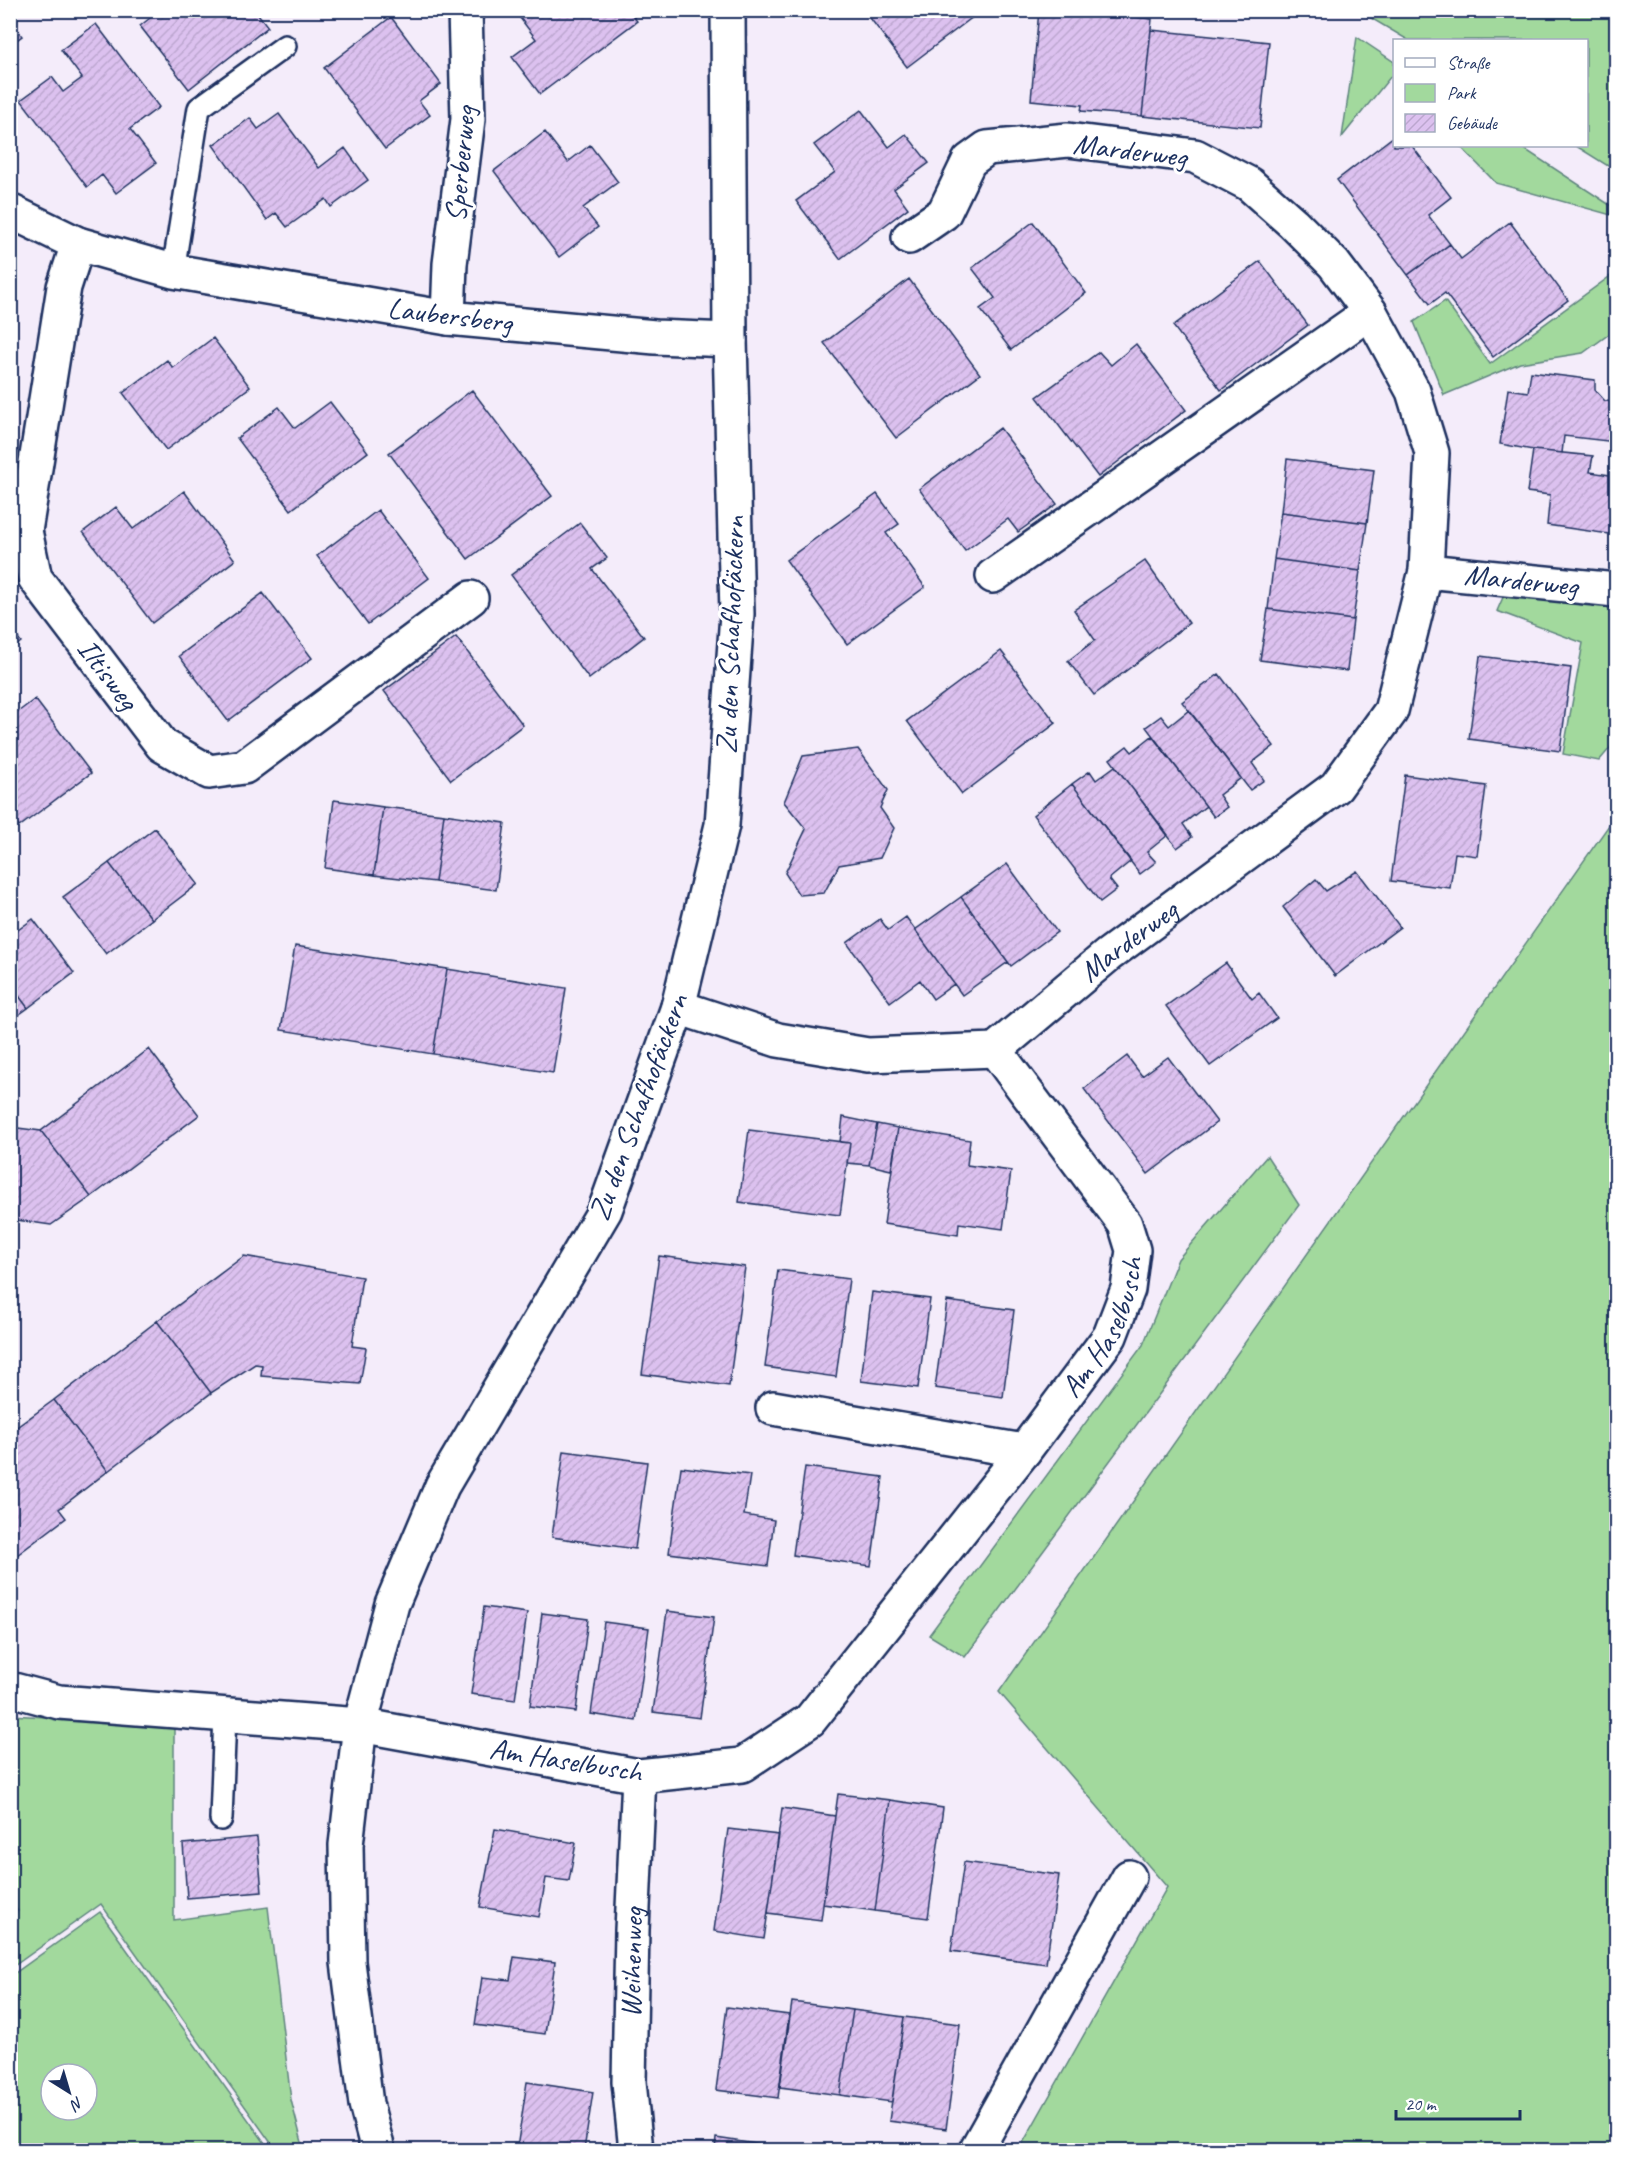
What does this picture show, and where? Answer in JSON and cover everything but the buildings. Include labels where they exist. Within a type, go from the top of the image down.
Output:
[{"type":"street","name":"Sperberweg","points":[[448,318],[450,264],[468,119],[465,10]]},
{"type":"street","name":"Zu den Schafhofäckern","points":[[378,2151],[366,2104],[348,1962],[346,1845],[360,1725],[392,1604],[442,1485],[605,1210],[678,1007],[722,825],[738,614],[730,340],[728,10]]},
{"type":"street","name":"Marderweg","points":[[909,237],[944,213],[969,161],[987,148],[1068,140],[1195,156],[1249,184],[1334,264],[1370,312],[1413,391],[1432,453],[1426,571],[1391,711],[1336,787],[1108,955],[995,1050]]},
{"type":"street","name":"Laubersberg","points":[[10,211],[78,244],[173,271],[448,318],[655,337],[730,340]]},
{"type":"street","name":"Iltisweg","points":[[78,244],[64,287],[25,531],[35,578],[162,745],[209,772],[244,767],[471,598]]},
{"type":"street","points":[[993,576],[1370,312]]},
{"type":"street","name":"Marderweg","points":[[1426,571],[1617,590]]},
{"type":"street","points":[[678,1007],[778,1040],[868,1055],[995,1050]]},
{"type":"street","name":"Am Haselbusch","points":[[10,1689],[59,1702],[137,1700],[225,1715],[360,1725],[639,1776],[742,1765],[810,1720],[1024,1451],[1110,1336],[1128,1289],[1133,1250],[1125,1224],[995,1050]]},
{"type":"street","points":[[773,1408],[1024,1451]]},
{"type":"street","name":"Weihenweg","points":[[636,2151],[629,2082],[632,1930],[639,1776]]},
{"type":"street","points":[[976,2151],[1129,1876]]},
{"type":"lane","points":[[173,271],[200,108],[285,46]]},
{"type":"lane","points":[[221,1819],[225,1715]]},
{"type":"green space","points":[[1359,11],[1616,11],[1616,171],[1578,147],[1588,147],[1588,39],[1406,39]]},
{"type":"green space","points":[[1357,37],[1393,61],[1393,78],[1391,76],[1342,137]]},
{"type":"green space","points":[[1461,147],[1522,147],[1616,209],[1616,230],[1615,216],[1496,183]]},
{"type":"green space","points":[[1616,272],[1616,329],[1583,353],[1520,363],[1444,395],[1414,322],[1445,301],[1490,364]]},
{"type":"green space","points":[[1504,595],[1616,608],[1616,741],[1599,761],[1563,754],[1583,643],[1497,611]]},
{"type":"green space","points":[[1616,815],[1616,2150],[1019,2150],[1167,1887],[999,1692]]},
{"type":"green space","points":[[1267,1156],[1299,1205],[965,1657],[929,1635],[1143,1345],[1178,1259]]},
{"type":"green space","points":[[10,1715],[174,1724],[174,1920],[268,1907],[291,2100],[304,2150],[276,2150],[101,1904],[11,1968],[11,1917],[18,1911],[10,1902]]},
{"type":"green space","points":[[100,1912],[270,2150],[11,2150],[11,1976]]}]
